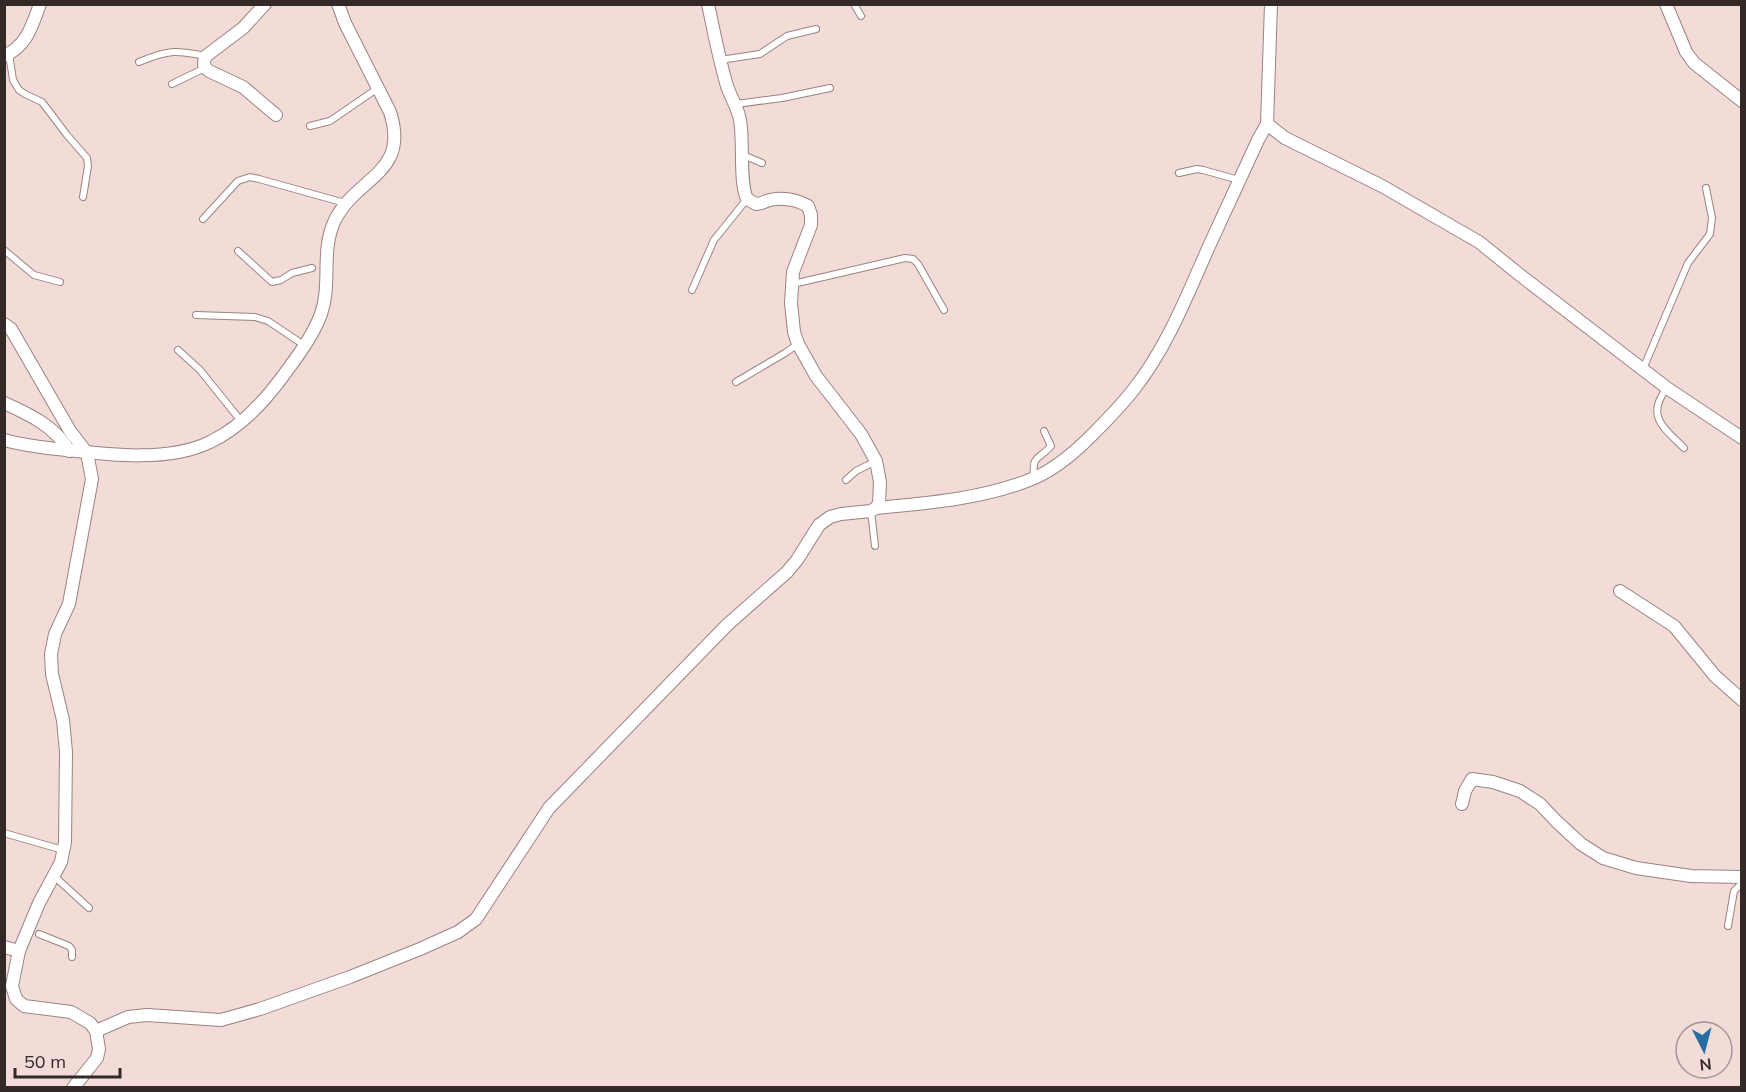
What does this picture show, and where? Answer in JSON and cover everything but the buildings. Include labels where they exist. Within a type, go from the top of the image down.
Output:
[{"type":"street","points":[[7,55],[24,42],[31,32],[40,4]]},
{"type":"street","points":[[265,4],[206,62],[243,87],[276,115]]},
{"type":"street","points":[[4,440],[32,447],[123,456],[169,453],[191,448],[213,440],[241,422],[266,398],[293,363],[320,316],[323,305],[323,265],[326,246],[334,222],[346,203],[391,158],[396,137],[395,126],[379,88],[345,23],[338,4]]},
{"type":"street","points":[[708,4],[719,60],[728,91],[736,104],[741,127],[744,186],[747,199],[756,204],[771,200],[799,201],[808,206],[811,215],[811,225],[793,272],[791,303],[794,332],[816,376],[861,434],[876,461],[880,493],[879,503],[873,509]]},
{"type":"street","points":[[96,1030],[128,1017],[147,1015],[221,1020],[260,1009],[350,977],[420,950],[458,932],[476,920],[549,808],[727,625],[787,572],[819,525],[830,517],[841,514],[955,500],[994,492],[1034,478],[1057,465],[1082,445],[1135,388],[1155,358],[1176,319],[1267,124],[1271,4]]},
{"type":"street","points":[[1666,4],[1686,52],[1694,63],[1742,101]]},
{"type":"street","points":[[1267,124],[1286,138],[1382,186],[1479,242],[1667,388],[1742,438]]},
{"type":"street","points":[[4,324],[11,329],[70,431],[87,453],[92,479],[69,604],[55,634],[51,654],[52,674],[63,720],[66,752],[65,842],[61,862],[54,875],[34,932],[19,951],[12,986],[16,999],[24,1006],[71,1012],[90,1023],[96,1030],[99,1049],[97,1058],[73,1088]]},
{"type":"street","points":[[4,403],[23,411],[49,428],[65,443],[69,451]]},
{"type":"street","points":[[1620,591],[1674,626],[1715,676],[1742,700]]},
{"type":"street","points":[[1461,804],[1465,791],[1474,778],[1513,787],[1540,804],[1581,844],[1604,858],[1636,868],[1691,876],[1742,877]]},
{"type":"street","points":[[4,947],[19,951]]},
{"type":"lane","points":[[854,4],[861,16]]},
{"type":"lane","points":[[719,60],[760,54],[787,36],[816,29]]},
{"type":"lane","points":[[139,62],[164,52],[183,51],[206,62]]},
{"type":"lane","points":[[7,55],[14,80],[20,90],[42,102],[87,158],[88,166],[83,197]]},
{"type":"lane","points":[[172,84],[206,62]]},
{"type":"lane","points":[[310,126],[330,121],[379,88]]},
{"type":"lane","points":[[736,104],[782,98],[830,88]]},
{"type":"lane","points":[[743,155],[762,163]]},
{"type":"lane","points":[[1179,173],[1197,169],[1239,180]]},
{"type":"lane","points":[[203,219],[238,181],[250,177],[346,203]]},
{"type":"lane","points":[[1643,369],[1688,263],[1710,234],[1712,218],[1706,189]]},
{"type":"lane","points":[[692,290],[714,240],[747,199]]},
{"type":"lane","points":[[4,250],[34,275],[60,282]]},
{"type":"lane","points":[[238,251],[272,282],[281,280],[292,273],[312,268]]},
{"type":"lane","points":[[792,284],[905,258],[913,259],[944,310]]},
{"type":"lane","points":[[196,315],[255,317],[268,321],[304,345]]},
{"type":"lane","points":[[736,382],[798,344]]},
{"type":"lane","points":[[178,350],[200,370],[241,422]]},
{"type":"lane","points":[[1667,388],[1657,406],[1658,417],[1663,427],[1684,448]]},
{"type":"lane","points":[[1034,478],[1034,461],[1051,446],[1044,431]]},
{"type":"lane","points":[[846,480],[856,471],[876,461]]},
{"type":"lane","points":[[873,509],[875,546]]},
{"type":"lane","points":[[4,833],[63,850]]},
{"type":"lane","points":[[54,875],[89,908]]},
{"type":"lane","points":[[1728,926],[1734,891],[1742,883]]},
{"type":"lane","points":[[34,932],[69,946],[72,950],[72,957]]}]
